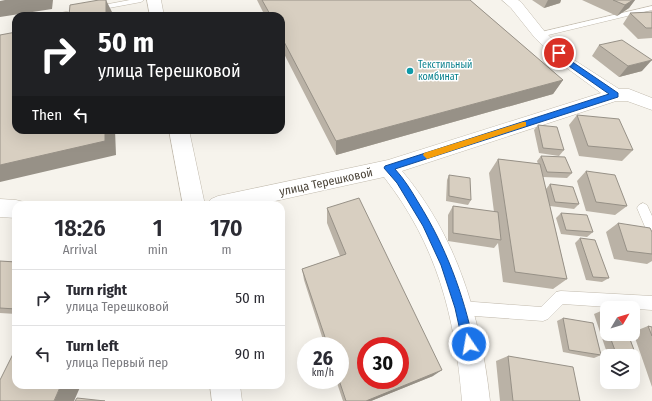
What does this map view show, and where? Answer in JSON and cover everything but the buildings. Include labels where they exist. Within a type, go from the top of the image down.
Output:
[{"type":"street","points":[[154,0],[156,12]]},
{"type":"street","points":[[509,0],[516,5],[540,35],[568,63],[615,95],[629,95],[652,104]]},
{"type":"street","name":"улица Терешковой","points":[[236,201],[388,168],[615,95]]},
{"type":"street","points":[[180,134],[193,201]]},
{"type":"street","points":[[388,168],[400,181],[426,223],[446,265],[461,308],[469,344],[476,401]]},
{"type":"street","points":[[0,208],[12,209]]},
{"type":"street","points":[[225,389],[227,401]]},
{"type":"lane","points":[[76,12],[141,0]]},
{"type":"lane","points":[[540,35],[652,8]]},
{"type":"lane","points":[[643,208],[652,230]]},
{"type":"lane","points":[[461,308],[543,314],[561,297],[652,303]]},
{"type":"slow traffic","points":[[427,155],[523,124]]},
{"type":"place","name":"Текстильный комбинат","points":[[410,71]]},
{"type":"route","points":[[469,344],[461,308],[446,265],[426,223],[400,181],[388,168],[615,95],[568,63],[559,53]]}]
